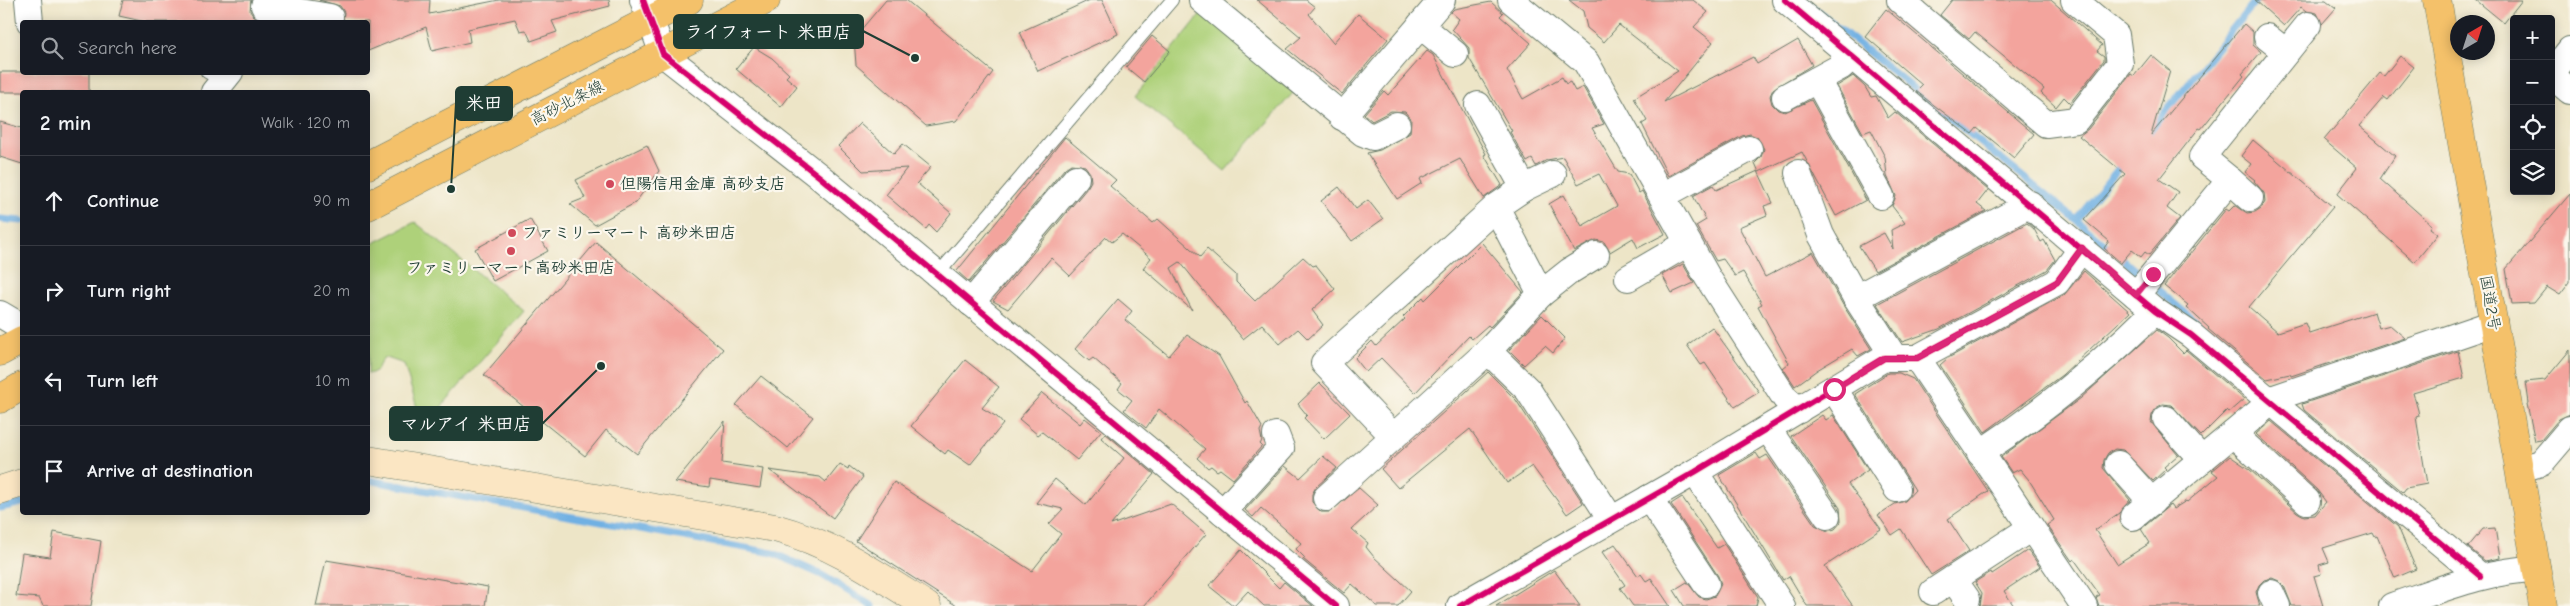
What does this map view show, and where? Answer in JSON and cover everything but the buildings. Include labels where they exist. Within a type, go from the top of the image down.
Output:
[{"type":"main road","points":[[370,164],[646,10],[689,0]]},
{"type":"main road","name":"高砂北条線","points":[[370,205],[766,0]]},
{"type":"main road","name":"国道2号","points":[[2437,0],[2543,606]]},
{"type":"main road","points":[[0,352],[20,341]]},
{"type":"main road","points":[[0,399],[20,387]]},
{"type":"street","points":[[28,0],[30,20]]},
{"type":"street","points":[[1202,0],[1342,117],[1364,133],[1373,137],[1397,125]]},
{"type":"street","points":[[1342,117],[1442,0]]},
{"type":"street","points":[[1511,0],[1586,62],[1708,278],[1785,398],[1799,410]]},
{"type":"street","points":[[1784,0],[2082,248],[2148,291],[2191,335],[2278,397],[2480,576]]},
{"type":"street","points":[[1900,0],[2046,124],[2076,120],[2120,64],[2116,35],[2090,5]]},
{"type":"street","points":[[263,9],[330,17]]},
{"type":"street","points":[[646,10],[663,54],[820,177],[1336,606]]},
{"type":"street","points":[[2250,198],[2198,153],[2277,44],[2308,24]]},
{"type":"street","points":[[1420,25],[1455,54]]},
{"type":"street","points":[[2555,69],[2570,50]]},
{"type":"street","points":[[1785,97],[1842,66],[1850,56]]},
{"type":"street","points":[[2555,78],[2570,91]]},
{"type":"street","points":[[1817,80],[1881,196]]},
{"type":"street","points":[[1478,105],[1524,188]]},
{"type":"street","points":[[1662,196],[1749,149]]},
{"type":"street","points":[[1798,173],[1821,235],[1856,298],[1980,453],[2084,606]]},
{"type":"street","points":[[1393,436],[1324,363],[1496,207],[1524,188],[1553,174]]},
{"type":"street","points":[[971,303],[1076,178]]},
{"type":"street","points":[[1980,453],[2034,417],[2073,387],[2148,291],[2230,180]]},
{"type":"street","points":[[1856,298],[2030,204]]},
{"type":"street","points":[[1496,207],[1541,294]]},
{"type":"street","points":[[1628,278],[1688,243]]},
{"type":"street","points":[[1460,606],[1611,518],[1695,472],[1884,358],[1905,357],[2057,282],[2082,248]]},
{"type":"street","points":[[1326,498],[1488,350],[1541,294],[1570,271],[1596,255]]},
{"type":"street","points":[[0,314],[20,326]]},
{"type":"street","points":[[2118,464],[2142,509],[2278,397],[2494,322]]},
{"type":"street","points":[[1488,350],[1528,390],[1611,518]]},
{"type":"street","points":[[1834,389],[1897,489]]},
{"type":"street","points":[[2166,419],[2202,460]]},
{"type":"street","points":[[1768,429],[1827,516]]},
{"type":"street","points":[[2520,470],[2541,463],[2570,429]]},
{"type":"street","points":[[2233,434],[2307,501]]},
{"type":"street","points":[[1223,512],[1281,448],[1276,435]]},
{"type":"street","points":[[370,460],[793,533],[828,546],[869,569],[927,606]]},
{"type":"street","points":[[1695,472],[1782,606]]},
{"type":"street","points":[[0,490],[20,485]]},
{"type":"street","points":[[1649,498],[1706,584]]},
{"type":"street","points":[[1951,590],[2031,528]]},
{"type":"street","points":[[2392,606],[2480,576],[2537,569]]},
{"type":"lane","points":[[937,275],[1172,0]]},
{"type":"green space","points":[[1206,8],[1299,86],[1225,171],[1135,96]]},
{"type":"green space","points":[[415,222],[524,311],[423,428],[404,364],[384,357],[375,372],[370,373],[370,245]]},
{"type":"waterway","points":[[2148,133],[2256,0]]},
{"type":"waterway","points":[[1808,3],[2076,220],[2123,163]]},
{"type":"waterway","points":[[0,219],[20,221]]},
{"type":"waterway","points":[[2076,220],[2143,277]]},
{"type":"waterway","points":[[2151,284],[2202,327]]},
{"type":"waterway","points":[[370,480],[773,553],[822,575],[872,606]]},
{"type":"waterway","points":[[0,508],[20,503]]},
{"type":"cycle path","points":[[643,0],[663,54],[820,177],[1336,606]]},
{"type":"cycle path","points":[[1785,0],[2155,311],[2191,335],[2480,576]]},
{"type":"cycle path","points":[[1460,606],[1695,472],[1884,358],[1917,358],[2057,282],[2082,248]]},
{"type":"place","name":"ライフォート 米田店","points":[[915,58]]},
{"type":"place","name":"但陽信用金庫 高砂支店","points":[[610,184]]},
{"type":"place","name":"米田","points":[[451,189]]},
{"type":"place","name":"ファミリーマート 高砂米田店","points":[[512,233]]},
{"type":"place","name":"ファミリーマート高砂米田店","points":[[511,251]]},
{"type":"place","name":"マルアイ 米田店","points":[[601,366]]},
{"type":"route","points":[[1834,389],[1884,358],[1917,358],[2057,282],[2082,248],[2136,295],[2153,274]]}]
